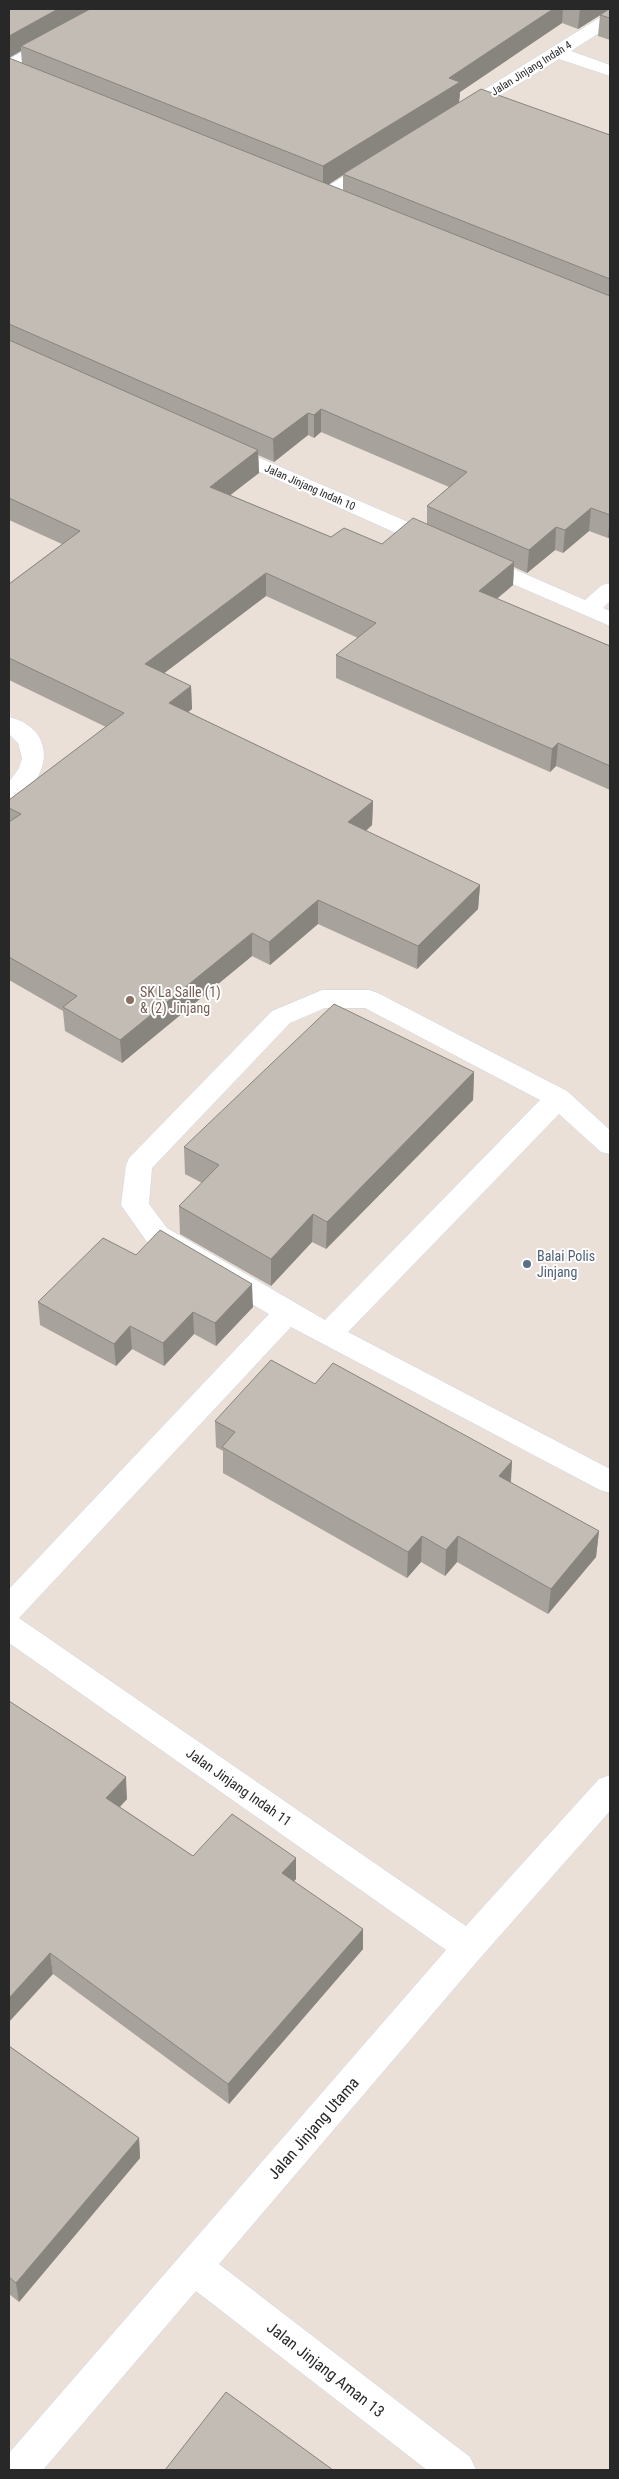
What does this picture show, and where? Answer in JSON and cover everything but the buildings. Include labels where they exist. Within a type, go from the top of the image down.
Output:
[{"type":"street","points":[[9,66],[112,9]]},
{"type":"street","name":"Jalan Jinjang Indah 4","points":[[440,124],[610,19]]},
{"type":"street","points":[[557,52],[610,71]]},
{"type":"street","points":[[9,71],[27,78]]},
{"type":"street","points":[[324,197],[390,155]]},
{"type":"street","points":[[305,189],[342,204]]},
{"type":"street","name":"Jalan Jinjang Indah 10","points":[[208,442],[610,619]]},
{"type":"street","points":[[588,609],[610,590]]},
{"type":"street","points":[[9,724],[18,728],[32,742],[35,760],[22,784],[9,795]]},
{"type":"street","points":[[610,1145],[558,1098],[369,999],[322,999],[281,1017],[139,1165],[135,1205],[157,1235],[328,1335],[610,1482]]},
{"type":"street","points":[[328,1335],[558,1098]]},
{"type":"street","points":[[9,1609],[289,1312]]},
{"type":"street","name":"Jalan Jinjang Indah 11","points":[[9,1627],[469,1946]]},
{"type":"street","name":"Jalan Jinjang Utama","points":[[19,2470],[469,1946],[610,1789]]},
{"type":"street","name":"Jalan Jinjang Aman 13","points":[[194,2267],[457,2470]]},
{"type":"place","name":"SK La Salle (1) & (2) Jinjang","points":[[130,1000]]},
{"type":"place","name":"Balai Polis Jinjang","points":[[527,1264]]}]
